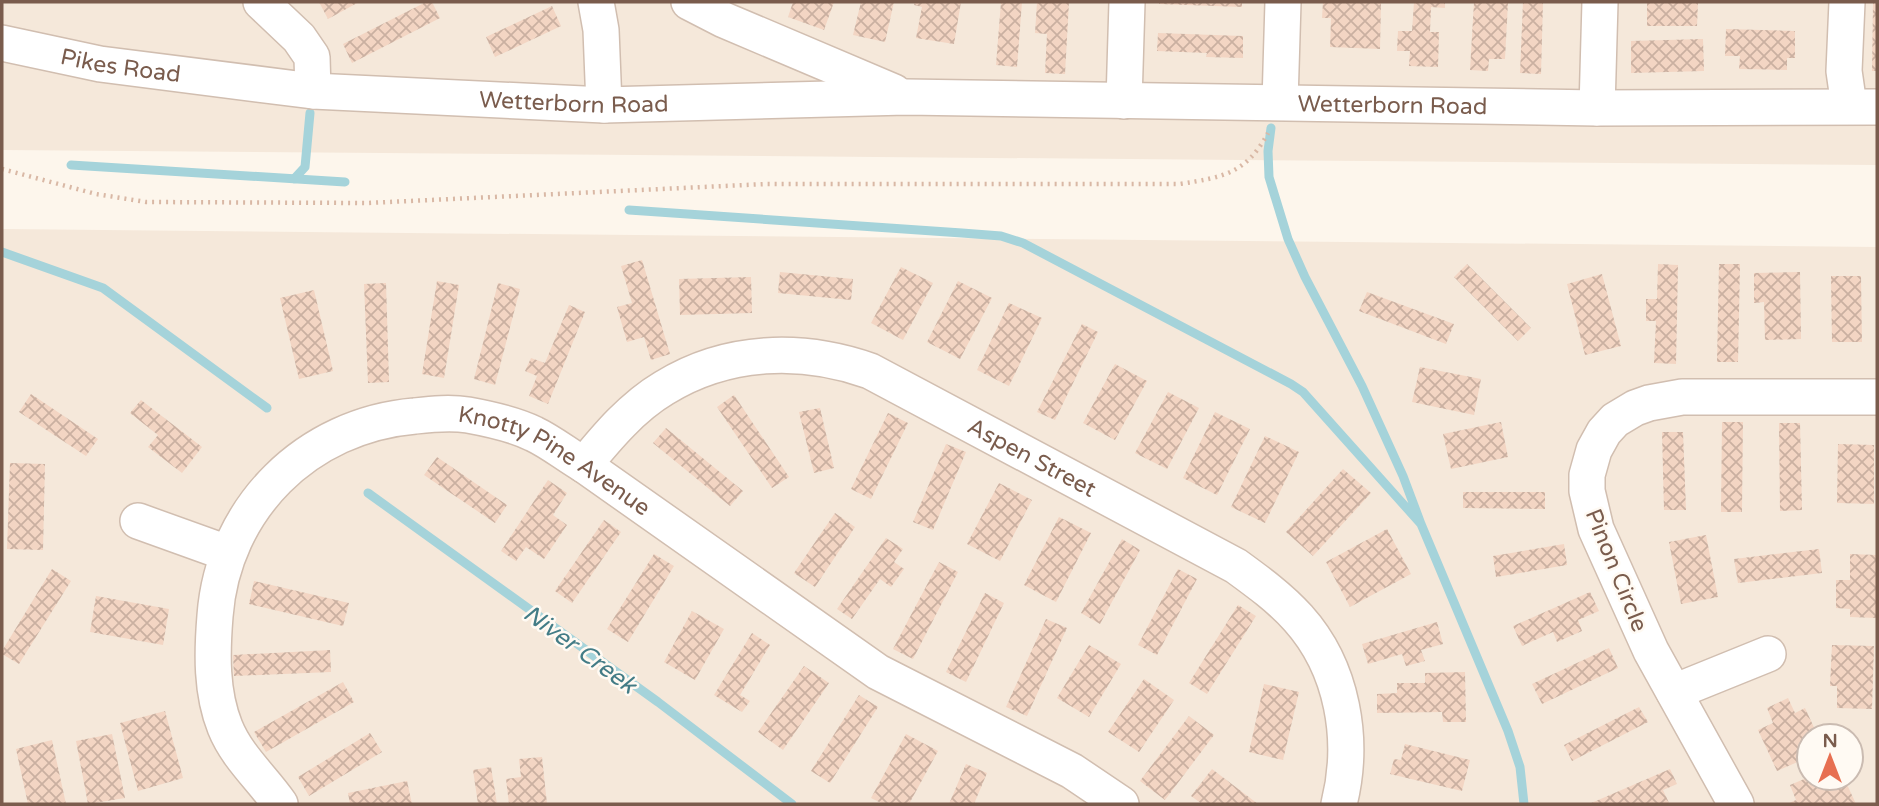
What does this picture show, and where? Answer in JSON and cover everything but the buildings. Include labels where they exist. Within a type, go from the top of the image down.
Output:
[{"type":"street","points":[[261,2],[299,38],[312,57],[313,91]]},
{"type":"street","points":[[596,2],[601,30],[604,105]]},
{"type":"street","name":"Wetterborn Road","points":[[690,2],[723,20],[906,97]]},
{"type":"street","points":[[1124,101],[1127,2]]},
{"type":"street","points":[[1280,102],[1283,2]]},
{"type":"street","points":[[1597,108],[1601,2]]},
{"type":"street","points":[[1847,2],[1844,71],[1863,106]]},
{"type":"street","name":"Pikes Road","points":[[2,43],[100,64],[240,83]]},
{"type":"street","name":"Wetterborn Road","points":[[240,83],[313,91],[604,105],[906,97],[1597,108],[1863,106]]},
{"type":"street","name":"Aspen Street","points":[[584,465],[629,414],[664,388],[699,370],[736,359],[811,355],[842,361],[870,371],[1237,566],[1271,592],[1298,618],[1322,650],[1336,683],[1347,751],[1345,780],[1339,804]]},
{"type":"street","name":"Pinon Circle","points":[[1736,804],[1640,626],[1596,529],[1590,507],[1587,475],[1594,450],[1604,432],[1615,420],[1649,403],[1682,397],[1877,397]]},
{"type":"street","name":"Knotty Pine Avenue","points":[[276,803],[234,746],[224,725],[214,679],[212,654],[216,596],[227,553],[257,501],[294,462],[347,432],[402,417],[439,414],[466,415],[534,434],[584,465],[878,672],[1072,771],[1121,804]]},
{"type":"street","points":[[138,521],[227,553]]},
{"type":"street","points":[[1674,692],[1768,654]]},
{"type":"path","points":[[2,169],[96,194],[146,202],[367,202],[766,184],[1180,184],[1223,177],[1247,163],[1265,139],[1280,102]]},
{"type":"shaded area","points":[[2,2],[1877,2],[1877,165],[2,150]]},
{"type":"shaded area","points":[[2,229],[1877,247],[1877,804],[2,804]]},
{"type":"waterway","points":[[294,179],[305,167],[310,113]]},
{"type":"waterway","points":[[1271,128],[1269,177],[1288,239],[1362,386],[1403,476],[1508,731],[1520,767],[1524,804]]},
{"type":"waterway","points":[[71,165],[345,182]]},
{"type":"waterway","points":[[629,210],[1001,236],[1023,243],[1303,392],[1421,524]]},
{"type":"waterway","name":"Niver Creek","points":[[2,252],[103,288],[267,408]]},
{"type":"waterway","name":"Niver Creek","points":[[368,493],[658,702],[792,804]]}]
